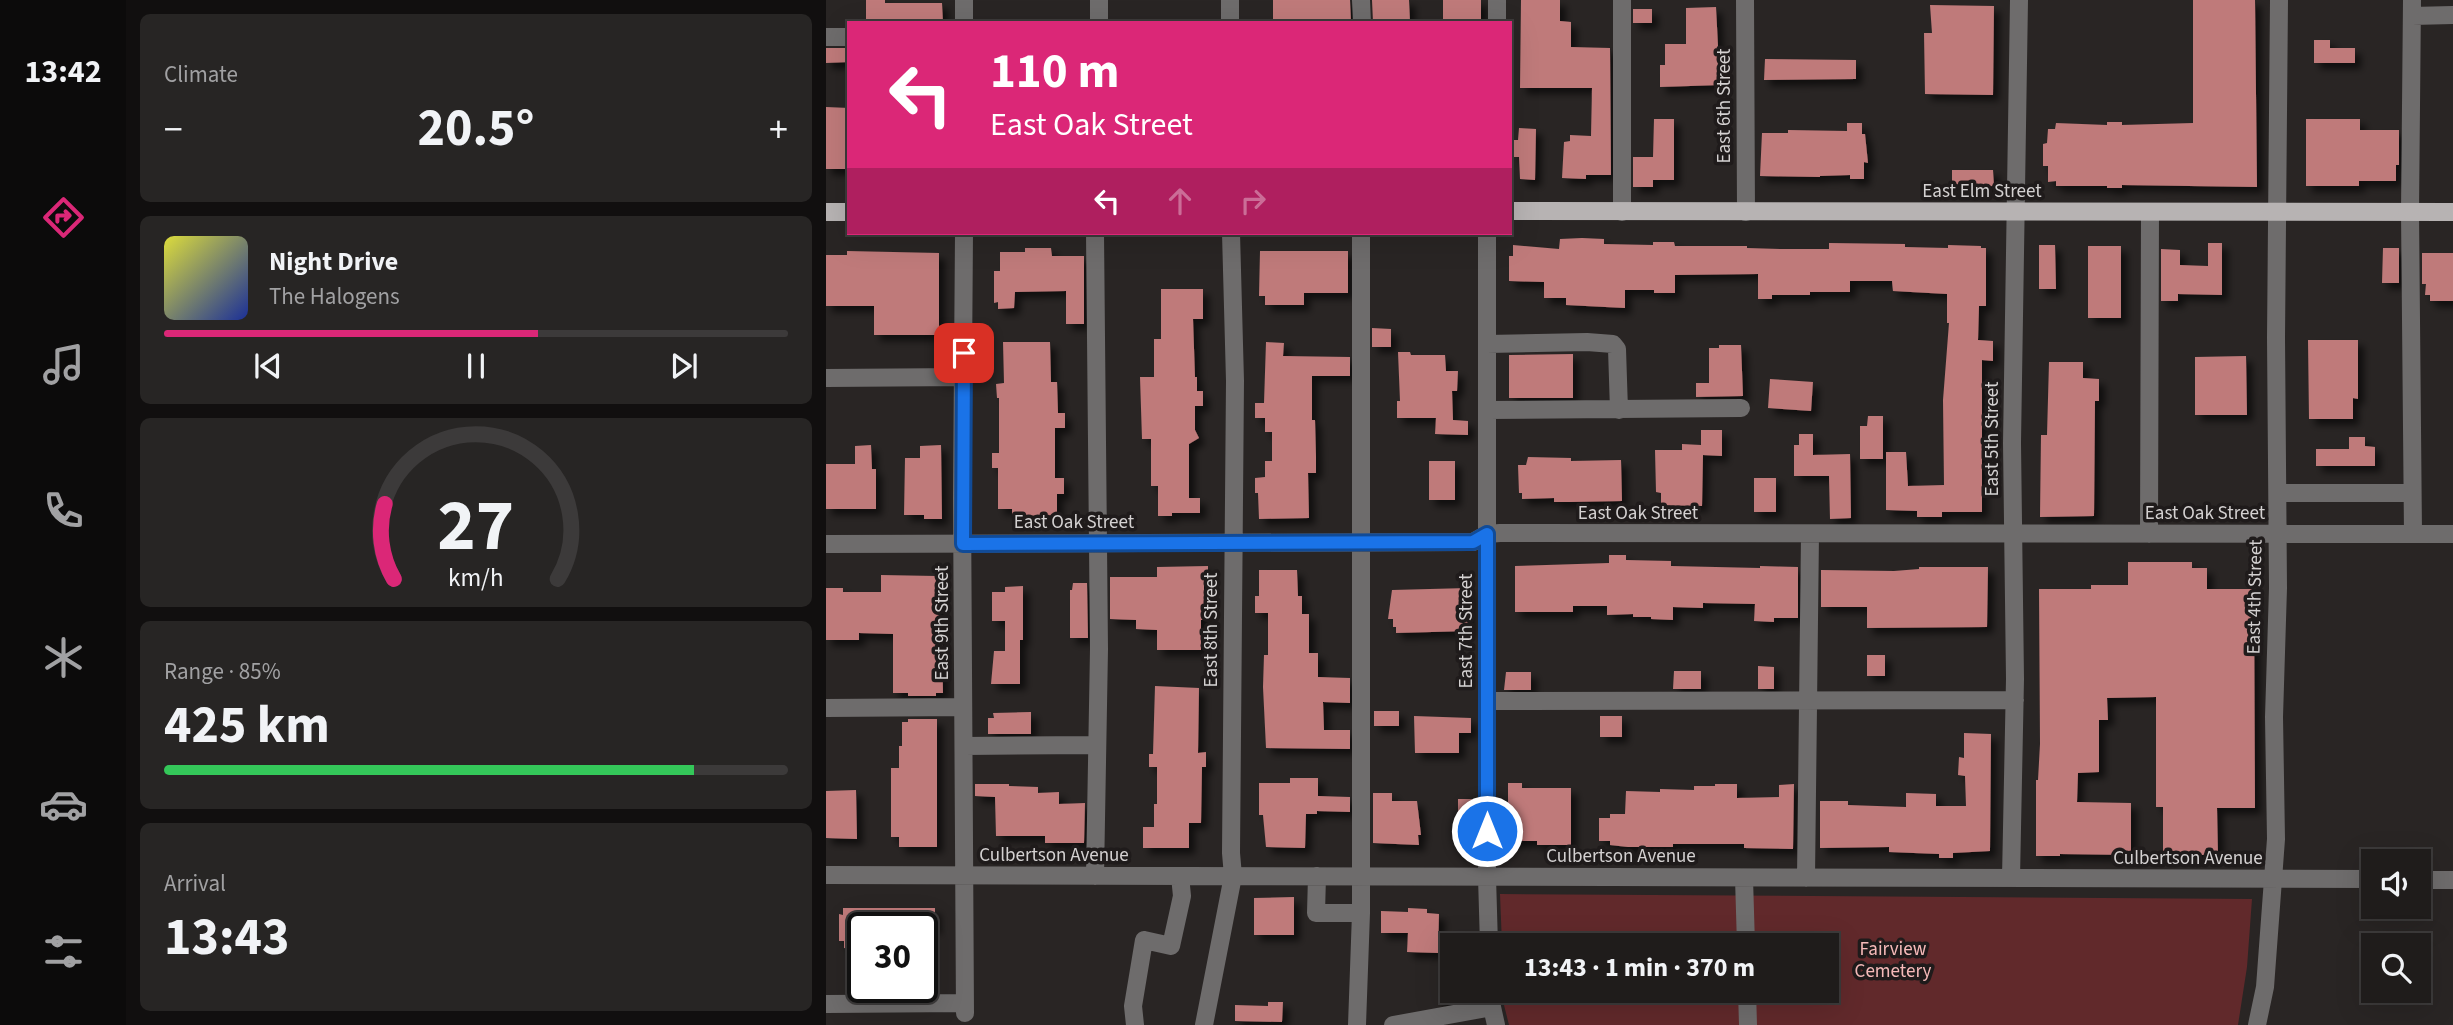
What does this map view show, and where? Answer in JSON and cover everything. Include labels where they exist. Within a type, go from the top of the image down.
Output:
[{"type":"main road","name":"East Elm Street","points":[[1512,211],[2453,212]]},
{"type":"main road","points":[[826,212],[847,212]]},
{"type":"street","points":[[964,0],[964,21]]},
{"type":"street","points":[[1099,0],[1099,21]]},
{"type":"street","points":[[1230,0],[1230,21]]},
{"type":"street","points":[[1361,0],[1362,21]]},
{"type":"street","points":[[1497,0],[1497,21]]},
{"type":"street","points":[[1622,0],[1622,212]]},
{"type":"street","name":"East 6th Street","points":[[1745,0],[1746,212]]},
{"type":"street","name":"East 5th Street","points":[[2011,878],[2015,700],[2012,443],[2020,0]]},
{"type":"street","name":"East 4th Street","points":[[2257,1025],[2264,986],[2276,839],[2274,717],[2278,588],[2276,212],[2279,0]]},
{"type":"street","points":[[2413,534],[2410,212],[2412,8],[2453,15]]},
{"type":"street","points":[[826,37],[847,37]]},
{"type":"street","points":[[2149,534],[2150,212]]},
{"type":"street","name":"East 9th Street","points":[[826,1004],[965,1008],[964,235]]},
{"type":"street","points":[[1095,876],[1099,543],[1096,235]]},
{"type":"street","name":"East 8th Street","points":[[1204,1025],[1233,876],[1235,381],[1231,235]]},
{"type":"street","points":[[1357,1025],[1362,877],[1361,235]]},
{"type":"street","name":"East 7th Street","points":[[1487,235],[1489,933]]},
{"type":"street","points":[[1487,344],[1614,344],[1617,349],[1619,410]]},
{"type":"street","points":[[826,378],[964,377]]},
{"type":"street","points":[[1487,410],[1741,408]]},
{"type":"street","points":[[2277,493],[2412,493]]},
{"type":"street","name":"East Oak Street","points":[[826,544],[1473,542],[1487,534],[2453,534]]},
{"type":"street","points":[[1806,878],[1810,534]]},
{"type":"street","points":[[1487,701],[2015,700]]},
{"type":"street","points":[[826,708],[964,707]]},
{"type":"street","points":[[964,746],[1097,745]]},
{"type":"street","name":"Culbertson Avenue","points":[[826,875],[2361,879]]},
{"type":"street","points":[[1135,1025],[1133,1006],[1144,940],[1171,946],[1182,896],[1180,876]]},
{"type":"street","points":[[1317,876],[1316,913],[1361,913]]},
{"type":"street","points":[[1744,878],[1746,933]]},
{"type":"street","points":[[2431,880],[2453,880]]},
{"type":"street","points":[[1747,1003],[1748,1025]]},
{"type":"street","points":[[1393,1025],[1493,1008]]},
{"type":"green space","name":"Fairview Cemetery","points":[[1500,894],[2252,899],[2247,967],[2238,1025],[1509,1025],[1504,1003],[1839,1003],[1839,933],[1502,933]]},
{"type":"building","points":[[866,0],[885,0],[885,3],[942,3],[943,21],[866,21]]},
{"type":"building","points":[[1273,0],[1350,0],[1351,21],[1273,21]]},
{"type":"building","points":[[1372,0],[1409,0],[1410,21],[1373,21]]},
{"type":"building","points":[[1443,0],[1481,0],[1481,21],[1443,19]]},
{"type":"building","points":[[1521,0],[1560,0],[1560,21],[1571,22],[1571,47],[1610,48],[1611,175],[1586,175],[1586,179],[1562,178],[1564,142],[1570,141],[1570,135],[1591,136],[1592,88],[1520,88]]},
{"type":"building","points":[[2193,0],[2255,0],[2257,187],[2122,185],[2122,188],[2107,188],[2056,186],[2056,181],[2048,182],[2048,166],[2043,166],[2043,144],[2047,143],[2048,129],[2055,129],[2056,123],[2193,123]]},
{"type":"building","points":[[1930,5],[1994,6],[1993,95],[1925,94],[1924,33],[1932,33]]},
{"type":"building","points":[[1716,7],[1720,85],[1660,87],[1660,65],[1665,65],[1665,44],[1686,44],[1686,8]]},
{"type":"building","points":[[1633,9],[1652,9],[1652,23],[1633,23]]},
{"type":"building","points":[[2314,40],[2330,40],[2330,48],[2355,48],[2355,63],[2314,63]]},
{"type":"building","points":[[826,48],[847,48],[847,62],[826,63]]},
{"type":"building","points":[[1765,59],[1856,60],[1856,79],[1764,80]]},
{"type":"building","points":[[826,107],[847,108],[847,169],[826,169]]},
{"type":"building","points":[[1654,119],[1674,119],[1674,180],[1653,180],[1653,187],[1633,187],[1633,157],[1653,157]]},
{"type":"building","points":[[2306,119],[2360,119],[2360,130],[2399,130],[2396,181],[2359,181],[2359,186],[2306,186]]},
{"type":"building","points":[[1847,123],[1862,123],[1868,163],[1864,162],[1864,179],[1850,179],[1850,175],[1760,176],[1762,133],[1788,133],[1788,130],[1847,131]]},
{"type":"building","points":[[1519,128],[1536,129],[1535,180],[1520,179],[1519,157],[1513,157],[1514,140],[1518,140]]},
{"type":"building","points":[[1952,170],[1993,170],[1994,186],[1952,187]]},
{"type":"building","points":[[1560,239],[1604,239],[1604,244],[1653,245],[1653,242],[1674,242],[1675,246],[1780,249],[1829,249],[1829,243],[1986,248],[1986,306],[1979,306],[1978,340],[1993,341],[1993,361],[1982,360],[1982,512],[1942,512],[1942,517],[1917,517],[1917,511],[1886,510],[1886,452],[1906,452],[1908,486],[1944,485],[1943,400],[1949,323],[1947,294],[1893,291],[1892,281],[1850,281],[1850,292],[1810,292],[1810,295],[1772,295],[1772,299],[1758,299],[1758,274],[1675,275],[1675,293],[1625,290],[1625,308],[1566,305],[1566,298],[1544,298],[1544,282],[1509,281],[1509,256],[1513,256],[1513,245],[1559,249]]},
{"type":"building","points":[[2208,243],[2222,243],[2222,295],[2178,294],[2178,301],[2161,301],[2161,249],[2180,250],[2180,265],[2208,266]]},
{"type":"building","points":[[2039,245],[2055,245],[2056,289],[2039,289]]},
{"type":"building","points":[[2088,246],[2121,246],[2121,318],[2088,318]]},
{"type":"building","points":[[1025,248],[1051,248],[1052,256],[1084,256],[1084,324],[1066,324],[1066,291],[1015,292],[1014,308],[998,309],[998,302],[994,303],[994,271],[1000,271],[1000,252],[1025,252]]},
{"type":"building","points":[[2383,248],[2399,248],[2399,283],[2382,283]]},
{"type":"building","points":[[847,251],[939,253],[939,335],[874,335],[874,306],[826,306],[826,255],[847,255]]},
{"type":"building","points":[[1260,251],[1348,251],[1348,293],[1304,293],[1304,305],[1265,305],[1265,296],[1259,296]]},
{"type":"building","points":[[2422,253],[2453,253],[2453,301],[2430,301],[2430,295],[2425,295],[2426,284],[2422,284]]},
{"type":"building","points":[[1161,289],[1203,289],[1203,319],[1193,319],[1195,377],[1197,391],[1203,391],[1203,406],[1195,406],[1195,430],[1199,438],[1189,444],[1189,498],[1200,498],[1200,513],[1158,516],[1158,486],[1151,486],[1151,439],[1142,439],[1140,377],[1154,377],[1154,339],[1161,339]]},
{"type":"building","points":[[1372,328],[1391,329],[1391,347],[1372,347]]},
{"type":"building","points":[[2308,340],[2358,340],[2358,399],[2353,398],[2353,419],[2309,419]]},
{"type":"building","points":[[1003,342],[1050,342],[1051,382],[1057,382],[1058,413],[1065,413],[1065,428],[1055,428],[1055,478],[1064,478],[1064,494],[1057,494],[1057,515],[1012,516],[1012,509],[998,509],[998,468],[992,468],[992,453],[999,453],[999,398],[996,384],[1004,383]]},
{"type":"building","points":[[1266,342],[1284,343],[1283,356],[1350,357],[1350,376],[1312,376],[1316,473],[1308,473],[1309,518],[1259,519],[1255,478],[1265,477],[1265,461],[1272,461],[1272,432],[1265,432],[1265,418],[1255,418],[1255,403],[1264,403]]},
{"type":"building","points":[[1719,345],[1741,345],[1743,396],[1696,397],[1696,383],[1709,383],[1709,348],[1719,348]]},
{"type":"building","points":[[1398,352],[1410,352],[1411,355],[1445,355],[1446,371],[1458,371],[1457,391],[1452,391],[1453,420],[1468,421],[1468,435],[1435,434],[1436,418],[1397,418],[1397,401],[1400,401]]},
{"type":"building","points":[[1573,354],[1573,398],[1509,398],[1509,355]]},
{"type":"building","points":[[2246,356],[2247,415],[2195,415],[2195,357]]},
{"type":"building","points":[[2049,362],[2083,362],[2083,378],[2099,379],[2099,401],[2095,401],[2094,516],[2040,517],[2041,435],[2047,435]]},
{"type":"building","points":[[1770,379],[1813,382],[1811,411],[1768,408]]},
{"type":"building","points":[[1868,416],[1883,416],[1883,459],[1860,459],[1860,426],[1867,426]]},
{"type":"building","points":[[1701,430],[1722,430],[1722,456],[1703,455],[1702,506],[1661,505],[1661,493],[1656,492],[1655,450],[1682,450],[1682,444],[1701,445]]},
{"type":"building","points":[[1799,434],[1813,434],[1813,455],[1850,454],[1851,518],[1830,519],[1829,476],[1794,476],[1794,445],[1799,445]]},
{"type":"building","points":[[2349,437],[2365,437],[2365,446],[2375,447],[2375,466],[2316,466],[2316,449],[2349,449]]},
{"type":"building","points":[[871,445],[872,469],[876,469],[876,509],[826,509],[826,464],[855,464],[855,446]]},
{"type":"building","points":[[941,445],[942,519],[904,515],[905,458],[920,458],[920,446]]},
{"type":"building","points":[[1528,457],[1571,458],[1571,461],[1621,460],[1622,501],[1554,502],[1554,498],[1522,499],[1522,493],[1519,493],[1518,465],[1526,465]]},
{"type":"building","points":[[1429,461],[1455,461],[1455,500],[1429,500]]},
{"type":"building","points":[[1754,478],[1776,478],[1776,512],[1754,512]]},
{"type":"building","points":[[1609,555],[1626,555],[1626,560],[1671,561],[1671,566],[1798,567],[1798,618],[1774,618],[1774,622],[1754,621],[1755,604],[1703,603],[1703,608],[1673,607],[1673,620],[1633,617],[1633,614],[1607,615],[1607,606],[1573,606],[1573,612],[1515,612],[1515,566],[1609,563]]},
{"type":"building","points":[[2128,562],[2192,562],[2192,568],[2207,568],[2207,589],[2254,589],[2255,808],[2217,808],[2218,855],[2163,855],[2163,807],[2156,807],[2156,697],[2107,698],[2108,720],[2099,720],[2099,772],[2078,773],[2077,802],[2131,803],[2131,855],[2036,856],[2036,780],[2040,744],[2039,589],[2091,589],[2091,585],[2128,585]]},
{"type":"building","points":[[1208,566],[1208,584],[1204,584],[1204,620],[1201,620],[1201,650],[1157,650],[1157,630],[1136,629],[1136,620],[1110,619],[1110,577],[1157,577],[1157,567]]},
{"type":"building","points":[[1919,567],[1988,567],[1987,627],[1867,628],[1867,607],[1821,607],[1821,570],[1894,571]]},
{"type":"building","points":[[1259,570],[1297,570],[1302,614],[1309,614],[1309,653],[1318,653],[1318,677],[1350,678],[1350,703],[1323,702],[1324,730],[1350,730],[1350,749],[1266,748],[1263,687],[1264,655],[1268,655],[1268,613],[1255,613],[1255,596],[1259,596]]},
{"type":"building","points":[[881,575],[936,576],[936,602],[940,602],[943,693],[936,693],[936,696],[908,696],[908,693],[893,693],[893,634],[859,633],[859,640],[826,640],[826,588],[843,588],[843,592],[881,592]]},
{"type":"building","points":[[1073,583],[1087,583],[1088,638],[1070,638],[1070,590]]},
{"type":"building","points":[[1023,586],[1020,684],[991,684],[994,651],[1005,651],[1005,621],[992,621],[992,592],[1005,592],[1005,587]]},
{"type":"building","points":[[1468,588],[1468,631],[1396,633],[1393,619],[1388,619],[1392,590]]},
{"type":"building","points":[[1867,655],[1885,655],[1885,676],[1867,676]]},
{"type":"building","points":[[1758,666],[1774,667],[1774,689],[1758,689]]},
{"type":"building","points":[[1674,671],[1701,671],[1701,689],[1673,689]]},
{"type":"building","points":[[1506,672],[1531,672],[1531,690],[1504,690]]},
{"type":"building","points":[[1155,686],[1199,688],[1198,753],[1206,752],[1206,767],[1202,767],[1201,823],[1189,823],[1189,848],[1143,848],[1143,827],[1154,827],[1154,804],[1157,804],[1157,767],[1149,767],[1149,754],[1153,754]]},
{"type":"building","points":[[1374,711],[1399,711],[1399,726],[1374,726]]},
{"type":"building","points":[[1031,712],[1031,734],[988,734],[988,718],[994,718],[993,713]]},
{"type":"building","points":[[1414,716],[1471,718],[1471,733],[1459,733],[1459,753],[1415,753]]},
{"type":"building","points":[[1600,716],[1622,716],[1622,737],[1600,737]]},
{"type":"building","points":[[908,719],[937,719],[937,847],[899,847],[899,837],[891,837],[891,768],[899,768],[902,722],[908,722]]},
{"type":"building","points":[[1964,733],[1991,734],[1990,851],[1953,853],[1953,858],[1939,858],[1939,854],[1889,852],[1889,847],[1820,848],[1820,801],[1906,807],[1906,793],[1936,794],[1936,806],[1966,806],[1965,776],[1958,775],[1959,757],[1964,758]]},
{"type":"building","points":[[1290,778],[1318,778],[1318,796],[1350,797],[1350,812],[1317,811],[1317,814],[1306,814],[1305,848],[1266,847],[1263,815],[1259,815],[1259,783],[1290,783]]},
{"type":"building","points":[[1508,783],[1522,783],[1522,788],[1571,788],[1571,845],[1537,845],[1537,841],[1508,841]]},
{"type":"building","points":[[975,784],[1038,787],[1038,793],[1059,792],[1059,804],[1085,803],[1084,843],[1045,843],[1045,836],[996,836],[995,797],[975,796]]},
{"type":"building","points":[[1737,784],[1737,798],[1779,797],[1779,785],[1794,784],[1793,849],[1744,848],[1744,844],[1628,847],[1610,845],[1610,841],[1599,841],[1599,818],[1610,818],[1610,814],[1625,814],[1626,791],[1694,790],[1694,786]]},
{"type":"building","points":[[856,790],[857,839],[826,838],[826,791]]},
{"type":"building","points":[[1373,793],[1392,793],[1392,801],[1417,801],[1421,835],[1418,835],[1419,845],[1373,843]]},
{"type":"building","points":[[1458,799],[1472,799],[1472,850],[1458,850]]},
{"type":"building","points":[[1294,897],[1294,935],[1254,935],[1254,898]]},
{"type":"building","points":[[843,908],[935,908],[935,912],[847,912],[847,948],[844,948],[844,941],[839,941],[839,914],[843,915]]},
{"type":"building","points":[[1408,908],[1427,909],[1427,913],[1439,914],[1438,953],[1407,952],[1408,933],[1381,933],[1381,911],[1408,912]]},
{"type":"building","points":[[1438,965],[1440,965],[1440,1003]]},
{"type":"building","points":[[1268,1002],[1283,1002],[1282,1022],[1235,1021],[1235,1005],[1268,1006]]},
{"type":"route","points":[[964,353],[963,544],[1473,542],[1487,534],[1487,831]]}]
